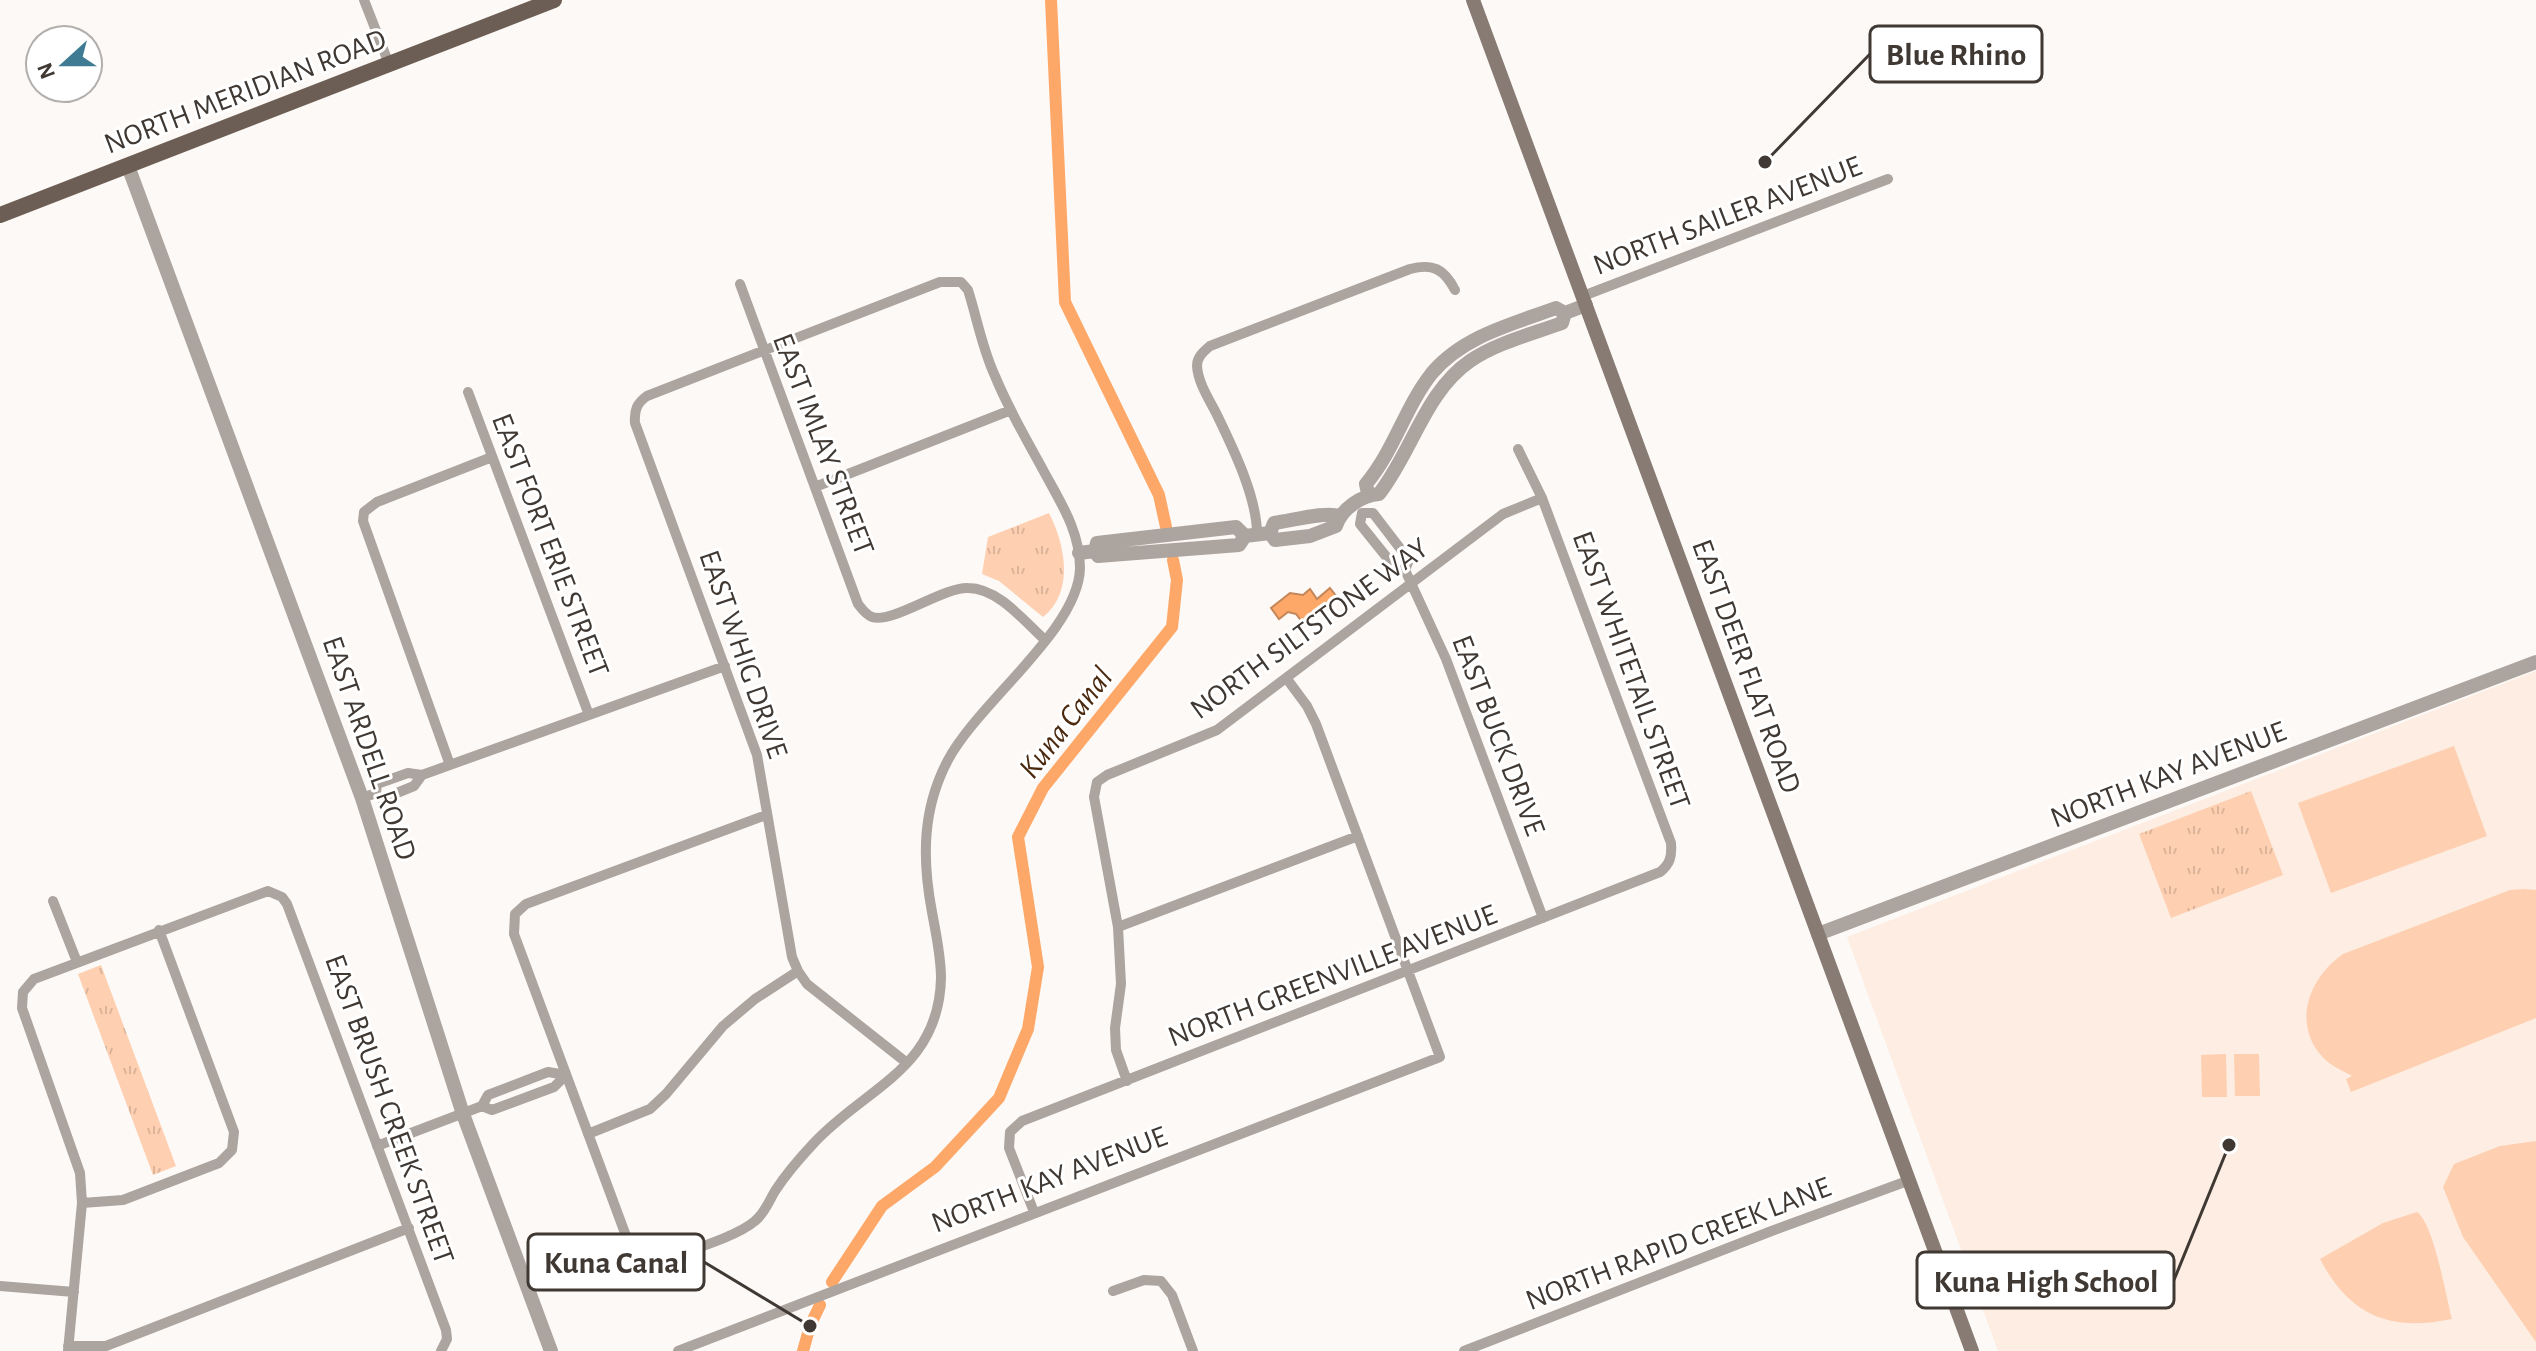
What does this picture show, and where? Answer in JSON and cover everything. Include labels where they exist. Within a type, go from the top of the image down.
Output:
[{"type":"main road","name":"NORTH MERIDIAN ROAD","points":[[0,215],[554,0]]},
{"type":"main road","name":"EAST DEER FLAT ROAD","points":[[1473,0],[1972,1351]]},
{"type":"street","points":[[364,0],[389,64]]},
{"type":"street","name":"EAST ARDELL ROAD","points":[[128,166],[369,796],[463,1114],[551,1351]]},
{"type":"street","name":"NORTH SAILER AVENUE","points":[[1584,300],[1888,179]]},
{"type":"street","points":[[1257,534],[1252,500],[1225,431],[1199,378],[1198,359],[1210,346],[1410,269],[1425,265],[1436,267],[1447,275],[1455,290]]},
{"type":"street","points":[[763,351],[940,282],[961,282],[968,290],[983,345],[1011,410],[1069,518],[1079,553],[1080,571],[1076,594],[1062,620],[959,742],[934,794],[925,833],[925,864],[941,978],[932,1022],[922,1044],[891,1081],[833,1124],[815,1142],[792,1168],[762,1215],[754,1222],[661,1261],[645,1262],[632,1252],[514,934],[515,914],[526,904],[766,815]]},
{"type":"street","name":"EAST IMLAY STREET","points":[[740,284],[858,604],[871,617],[886,616],[968,587],[1000,599],[1045,640]]},
{"type":"street","points":[[1257,534],[1274,523],[1306,520],[1330,513],[1339,516],[1362,504],[1366,484],[1377,471],[1422,390],[1446,359],[1461,347],[1491,332],[1556,308],[1565,313],[1584,300]]},
{"type":"street","name":"EAST WHIG DRIVE","points":[[763,351],[647,396],[637,406],[635,423],[757,755],[792,957],[807,984],[907,1063]]},
{"type":"street","name":"EAST FORT ERIE STREET","points":[[468,392],[589,715]]},
{"type":"street","points":[[815,487],[1011,410]]},
{"type":"street","name":"EAST WHITETAIL STREET","points":[[1518,449],[1542,498],[1671,843],[1671,860]]},
{"type":"street","points":[[450,765],[364,530],[364,512],[377,502],[492,457]]},
{"type":"street","name":"NORTH SILTSTONE WAY","points":[[1118,927],[1094,797],[1097,782],[1107,775],[1217,730],[1503,514],[1542,498]]},
{"type":"street","name":"EAST BUCK DRIVE","points":[[1362,504],[1360,524],[1397,570],[1405,570]]},
{"type":"street","name":"EAST BUCK DRIVE","points":[[1362,504],[1373,513],[1409,560],[1405,570]]},
{"type":"street","points":[[1079,553],[1095,551],[1097,543],[1236,527],[1257,534]]},
{"type":"street","name":"EAST BUCK DRIVE","points":[[1405,570],[1446,659],[1543,918]]},
{"type":"street","name":"NORTH KAY AVENUE","points":[[1818,934],[2536,662]]},
{"type":"street","points":[[369,796],[382,799],[414,786],[422,775],[725,666]]},
{"type":"street","points":[[1287,679],[1312,714],[1407,971]]},
{"type":"street","points":[[1127,1081],[1116,1050],[1115,1028],[1121,984],[1118,927],[1358,836]]},
{"type":"street","name":"NORTH GREENVILLE AVENUE","points":[[1034,1212],[1009,1148],[1010,1132],[1022,1121],[1660,872],[1671,860]]},
{"type":"street","name":"EAST BRUSH CREEK STREET","points":[[159,930],[260,892],[275,892],[287,904],[446,1330],[447,1339],[442,1350]]},
{"type":"street","points":[[53,901],[77,962]]},
{"type":"street","points":[[82,1203],[123,1200],[219,1163],[232,1150],[234,1132],[159,930],[34,979],[23,992],[22,1008],[80,1173],[82,1203],[68,1348],[106,1346],[409,1228]]},
{"type":"street","points":[[588,1134],[650,1109],[723,1026],[755,999],[798,971]]},
{"type":"street","name":"NORTH KAY AVENUE","points":[[678,1351],[1440,1057],[1407,971]]},
{"type":"street","points":[[377,1146],[482,1106],[488,1095],[548,1072],[566,1075]]},
{"type":"street","points":[[482,1106],[492,1110],[554,1087],[566,1075]]},
{"type":"street","name":"NORTH RAPID CREEK LANE","points":[[1464,1351],[1910,1180]]},
{"type":"street","points":[[1113,1291],[1144,1280],[1161,1281],[1172,1295],[1193,1351]]},
{"type":"street","points":[[0,1286],[74,1292]]},
{"type":"shaded area","points":[[1330,588],[1337,597],[1303,623],[1296,614],[1288,612],[1279,619],[1271,608],[1290,593],[1303,595],[1310,589],[1317,599]]},
{"type":"shaded area","points":[[2536,671],[2536,1351],[1998,1351],[1847,937]]},
{"type":"green space","points":[[1049,513],[1063,553],[1064,567],[1060,595],[1043,617],[999,581],[982,574],[988,537]]},
{"type":"green space","points":[[2454,746],[2487,836],[2331,893],[2298,803]]},
{"type":"green space","points":[[2251,791],[2283,875],[2171,918],[2139,834]]},
{"type":"green space","points":[[2510,890],[2536,890],[2536,1018],[2351,1092],[2346,1079],[2352,1076],[2329,1063],[2317,1050],[2307,1021],[2312,991],[2330,965],[2343,954]]},
{"type":"green space","points":[[101,965],[176,1166],[153,1175],[78,974]]},
{"type":"green space","points":[[2226,1054],[2227,1097],[2202,1097],[2201,1055]]},
{"type":"green space","points":[[2234,1054],[2259,1054],[2260,1096],[2235,1096]]},
{"type":"green space","points":[[2536,1141],[2536,1342],[2463,1237],[2443,1187],[2454,1164],[2500,1146]]},
{"type":"green space","points":[[2417,1212],[2434,1245],[2452,1319],[2409,1323],[2374,1315],[2345,1294],[2320,1259],[2383,1223]]},
{"type":"waterway","name":"Kuna Canal","points":[[1051,0],[1065,302],[1159,495],[1166,527]]},
{"type":"waterway","name":"Kuna Canal","points":[[832,1282],[882,1206],[935,1167],[999,1098],[1028,1029],[1038,967],[1018,837],[1043,788],[1172,627],[1177,580],[1173,560]]},
{"type":"waterway","name":"Kuna Canal","points":[[803,1351],[820,1305]]},
{"type":"place","name":"Blue Rhino","points":[[1765,162]]},
{"type":"place","name":"Kuna High School","points":[[2229,1145]]},
{"type":"place","name":"Kuna Canal","points":[[810,1326]]}]
